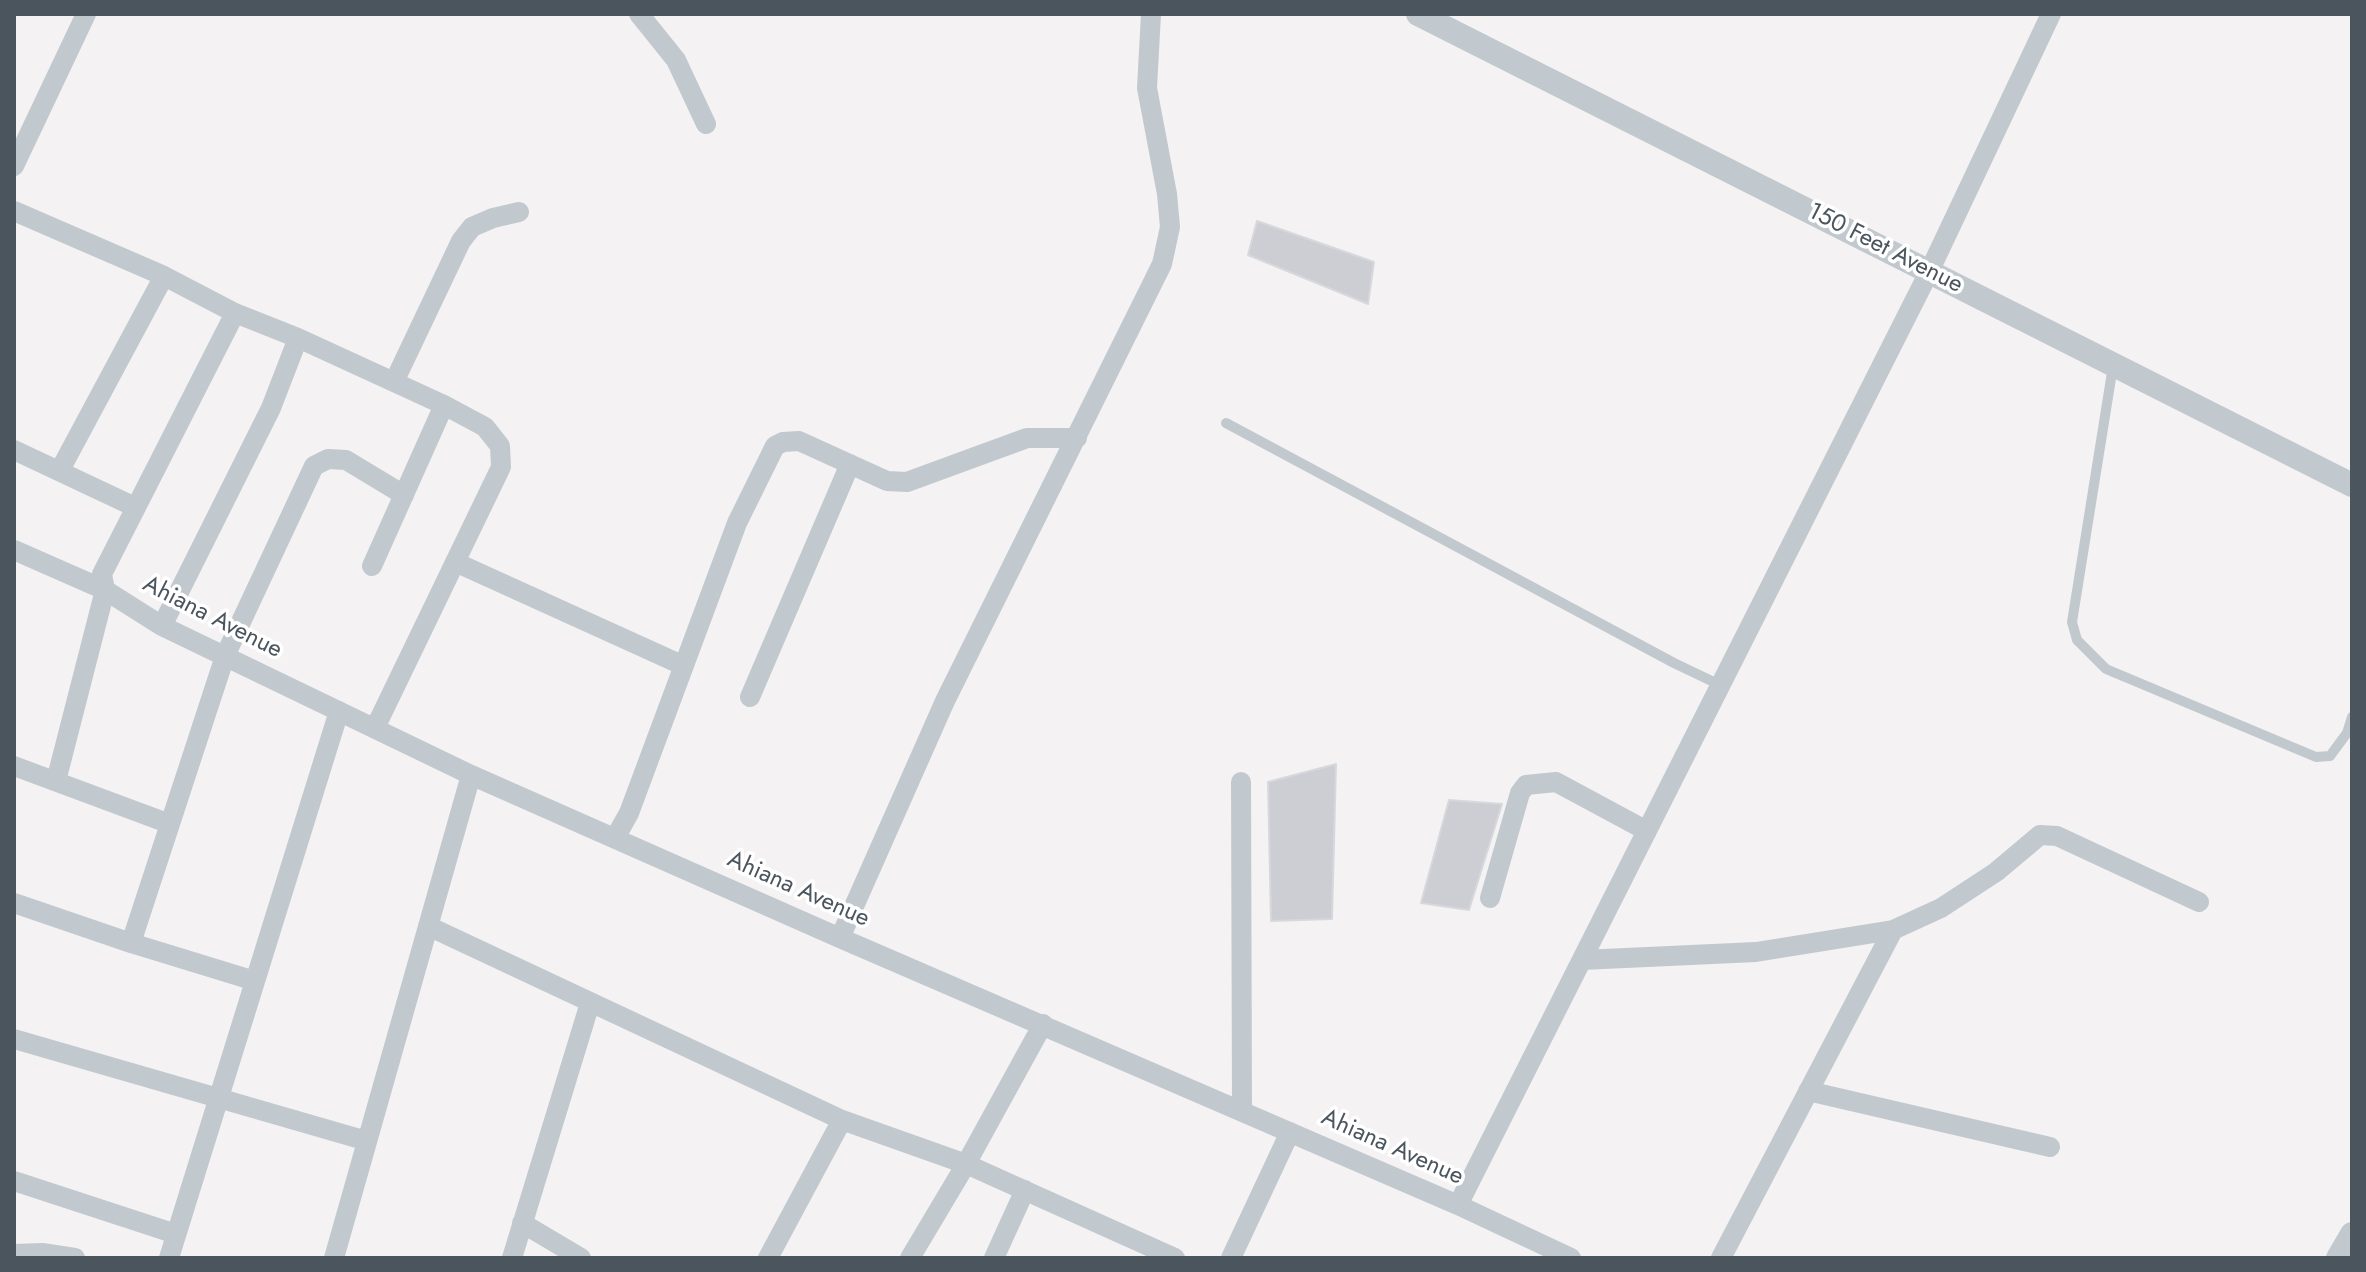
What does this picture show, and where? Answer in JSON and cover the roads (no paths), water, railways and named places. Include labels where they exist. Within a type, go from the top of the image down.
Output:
[{"type":"street","points":[[14,166],[86,14]]},
{"type":"street","points":[[639,14],[676,60],[706,124]]},
{"type":"street","points":[[840,938],[945,701],[1162,264],[1170,227],[1167,194],[1147,88],[1151,14]]},
{"type":"street","name":"150 Feet Avenue","points":[[1418,14],[2352,485]]},
{"type":"street","points":[[1458,1205],[1929,272],[2051,14]]},
{"type":"street","points":[[14,211],[164,276],[235,313],[298,338],[444,405],[485,427],[500,446],[501,467],[375,728]]},
{"type":"street","points":[[394,382],[461,241],[472,227],[519,212]]},
{"type":"street","points":[[60,470],[164,276]]},
{"type":"street","points":[[56,781],[105,590],[102,574],[235,313]]},
{"type":"street","points":[[162,626],[271,408],[298,338]]},
{"type":"street","points":[[372,566],[444,405]]},
{"type":"street","points":[[615,838],[629,813],[737,523],[775,446],[799,441],[887,481],[907,482],[1027,438],[1077,438]]},
{"type":"street","points":[[14,450],[135,507]]},
{"type":"street","points":[[131,943],[225,656],[314,466],[328,459],[346,460],[404,495]]},
{"type":"street","points":[[750,697],[850,464]]},
{"type":"street","name":"Ahiana Avenue","points":[[14,550],[105,590],[162,626],[471,775],[1458,1205],[1571,1258]]},
{"type":"street","points":[[455,562],[682,665]]},
{"type":"street","points":[[169,1258],[339,711]]},
{"type":"street","points":[[14,766],[170,824]]},
{"type":"street","points":[[334,1258],[471,775]]},
{"type":"street","points":[[1241,782],[1242,1111]]},
{"type":"street","points":[[1490,898],[1520,793],[1526,785],[1556,782],[1647,831]]},
{"type":"street","points":[[1582,960],[1756,952],[1893,930],[1941,908],[1996,872],[2040,835],[2057,836],[2199,902]]},
{"type":"street","points":[[14,903],[255,981]]},
{"type":"street","points":[[428,926],[842,1120],[966,1164],[1025,1190],[1145,1252],[1175,1258]]},
{"type":"street","points":[[1721,1258],[1893,930]]},
{"type":"street","points":[[512,1258],[590,1003]]},
{"type":"street","points":[[910,1258],[1043,1024]]},
{"type":"street","points":[[14,1039],[367,1141]]},
{"type":"street","points":[[1808,1091],[2050,1147]]},
{"type":"street","points":[[768,1258],[842,1120]]},
{"type":"street","points":[[1231,1258],[1290,1132]]},
{"type":"street","points":[[14,1181],[176,1234]]},
{"type":"street","points":[[994,1258],[1025,1190]]},
{"type":"street","points":[[522,1223],[581,1258]]},
{"type":"street","points":[[2338,1258],[2352,1234]]},
{"type":"street","points":[[14,1254],[42,1253],[75,1258]]},
{"type":"lane","points":[[2113,364],[2072,622],[2077,640],[2106,669],[2316,757],[2330,756],[2347,733],[2352,717]]},
{"type":"lane","points":[[1226,423],[1660,656],[1720,685]]}]
